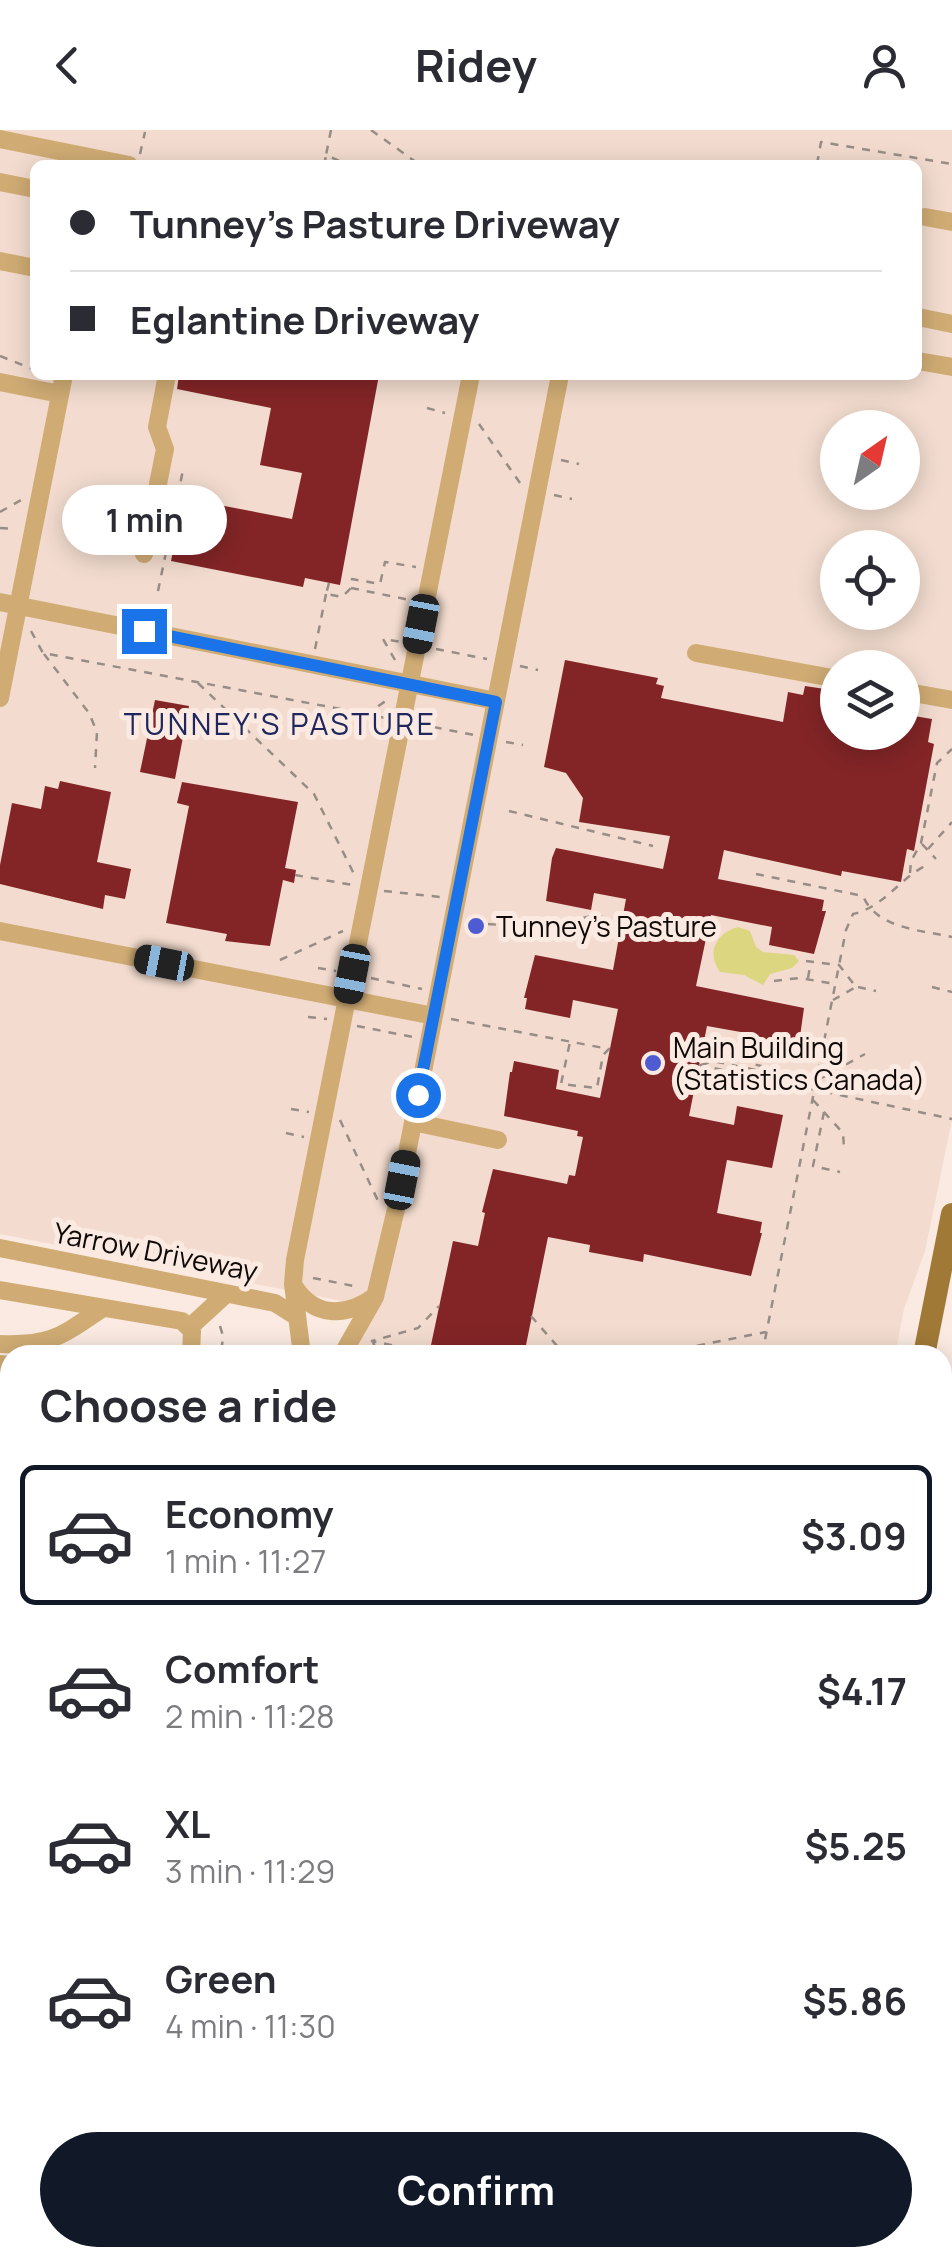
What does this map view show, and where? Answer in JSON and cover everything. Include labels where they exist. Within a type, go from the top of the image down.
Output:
[{"type":"main road","points":[[926,1345],[952,1214]]},
{"type":"street","points":[[0,139],[92,160]]},
{"type":"street","points":[[0,182],[30,188]]},
{"type":"street","points":[[925,216],[952,222]]},
{"type":"street","points":[[0,261],[30,267]]},
{"type":"street","points":[[922,319],[952,324]]},
{"type":"street","points":[[922,361],[952,367]]},
{"type":"street","points":[[144,554],[166,448],[157,426],[165,380]]},
{"type":"street","points":[[301,1345],[297,1317],[302,1281],[294,1260],[470,380]]},
{"type":"street","points":[[346,1345],[369,1292],[413,1122],[559,380]]},
{"type":"street","points":[[0,382],[62,384],[9,604],[0,698]]},
{"type":"street","points":[[9,604],[496,702]]},
{"type":"street","points":[[696,653],[820,676]]},
{"type":"street","points":[[920,694],[952,700]]},
{"type":"street","points":[[0,931],[434,1016]]},
{"type":"street","points":[[413,1122],[498,1140]]},
{"type":"street","name":"Yarrow Driveway","points":[[0,1248],[279,1304],[297,1317]]},
{"type":"street","name":"Yarrow Driveway","points":[[302,1281],[307,1303],[329,1312],[353,1310],[369,1292]]},
{"type":"street","points":[[0,1290],[182,1321],[190,1327]]},
{"type":"street","points":[[191,1345],[190,1327],[226,1294]]},
{"type":"street","points":[[0,1344],[27,1345],[53,1340],[103,1308]]},
{"type":"path","points":[[325,160],[331,130]]},
{"type":"path","points":[[371,130],[413,160]]},
{"type":"path","points":[[134,160],[145,132]]},
{"type":"path","points":[[818,160],[821,142],[952,164]]},
{"type":"path","points":[[326,155],[337,160]]},
{"type":"path","points":[[0,356],[30,369]]},
{"type":"path","points":[[427,408],[450,414]]},
{"type":"path","points":[[479,423],[525,490]]},
{"type":"path","points":[[158,591],[182,470]]},
{"type":"path","points":[[551,495],[572,498]]},
{"type":"path","points":[[0,512],[22,499]]},
{"type":"path","points":[[0,528],[16,530]]},
{"type":"path","points":[[326,594],[342,597],[351,588],[352,579],[380,584],[386,562],[419,567]]},
{"type":"path","points":[[311,665],[328,583]]},
{"type":"path","points":[[351,588],[412,600]]},
{"type":"path","points":[[30,629],[43,653],[89,713],[97,732],[94,768]]},
{"type":"path","points":[[395,660],[383,639],[403,642]]},
{"type":"path","points":[[431,648],[494,660]]},
{"type":"path","points":[[43,653],[392,719]]},
{"type":"path","points":[[514,664],[538,670]]},
{"type":"path","points":[[196,682],[314,794],[360,886],[295,875]]},
{"type":"path","points":[[368,714],[388,700]]},
{"type":"path","points":[[416,724],[477,736]]},
{"type":"path","points":[[499,740],[524,746]]},
{"type":"path","points":[[910,874],[910,861],[921,843],[938,763],[952,748]]},
{"type":"path","points":[[509,811],[652,846]]},
{"type":"path","points":[[928,849],[952,822]]},
{"type":"path","points":[[921,843],[936,859]]},
{"type":"path","points":[[764,1345],[839,965],[853,914],[869,910],[925,866]]},
{"type":"path","points":[[756,874],[864,896],[869,910],[897,925],[952,937]]},
{"type":"path","points":[[382,891],[446,898]]},
{"type":"path","points":[[488,924],[539,926],[570,922],[588,914],[606,918]]},
{"type":"path","points":[[280,960],[362,922]]},
{"type":"path","points":[[808,980],[808,961],[839,965],[856,986],[876,991]]},
{"type":"path","points":[[318,968],[338,972]]},
{"type":"path","points":[[364,977],[428,990]]},
{"type":"path","points":[[774,981],[836,984]]},
{"type":"path","points":[[833,1000],[856,986]]},
{"type":"path","points":[[932,986],[952,992]]},
{"type":"path","points":[[434,1016],[610,1049],[603,1054],[598,1088],[561,1084],[570,1042]]},
{"type":"path","points":[[308,1017],[331,1020]]},
{"type":"path","points":[[355,1026],[416,1038]]},
{"type":"path","points":[[751,1054],[748,1063],[765,1066],[771,1081]]},
{"type":"path","points":[[818,1081],[865,1054]]},
{"type":"path","points":[[770,1074],[713,1061],[699,1065],[952,1119]]},
{"type":"path","points":[[812,1098],[843,1133],[844,1148]]},
{"type":"path","points":[[290,1109],[313,1113]]},
{"type":"path","points":[[824,1112],[813,1166],[840,1172]]},
{"type":"path","points":[[335,1116],[343,1122],[380,1204]]},
{"type":"path","points":[[302,1281],[369,1292]]},
{"type":"path","points":[[372,1341],[418,1328],[440,1306]]},
{"type":"path","points":[[532,1316],[557,1345]]},
{"type":"path","points":[[709,1345],[767,1332]]},
{"type":"path","points":[[372,1341],[374,1345]]},
{"type":"path","points":[[372,1341],[391,1345]]},
{"type":"shaded area","name":"Tunney's Pasture","points":[[0,130],[952,130],[952,1120],[925,1251],[904,1309],[897,1345],[352,1345],[358,1304],[0,1234]]},
{"type":"shaded area","points":[[738,927],[750,931],[756,947],[763,952],[794,955],[799,961],[792,968],[770,974],[763,985],[744,975],[720,972],[714,958],[715,945],[724,934]]},
{"type":"building","points":[[178,380],[378,380],[340,585],[305,578],[303,587],[171,561],[183,498],[292,519],[302,473],[260,465],[271,408],[177,389]]},
{"type":"building","points":[[565,660],[658,678],[656,684],[664,686],[661,698],[783,722],[788,692],[803,695],[805,686],[820,688],[820,750],[920,750],[920,717],[932,719],[928,742],[934,744],[914,851],[907,849],[901,882],[842,871],[841,876],[724,850],[718,879],[824,900],[822,911],[826,911],[814,954],[769,945],[772,927],[711,915],[696,986],[804,1008],[798,1051],[795,1050],[792,1061],[748,1052],[752,1034],[707,1026],[689,1116],[734,1125],[737,1106],[783,1115],[772,1168],[727,1160],[717,1213],[762,1222],[751,1276],[644,1254],[643,1262],[589,1252],[590,1245],[548,1237],[526,1345],[431,1345],[453,1241],[478,1246],[493,1169],[567,1184],[569,1175],[575,1176],[583,1137],[577,1136],[578,1131],[504,1116],[514,1061],[559,1070],[556,1089],[600,1098],[618,1009],[573,1000],[570,1018],[525,1009],[524,998],[535,955],[613,970],[626,899],[594,893],[591,910],[546,901],[556,848],[663,869],[670,836],[579,822],[583,798],[566,773],[544,767]]},
{"type":"building","points":[[155,700],[189,706],[175,779],[140,772]]},
{"type":"building","points":[[60,781],[111,792],[97,862],[131,869],[125,899],[105,895],[103,909],[0,884],[12,803],[41,809],[45,786],[58,789]]},
{"type":"building","points":[[182,782],[298,802],[285,868],[296,870],[294,883],[283,880],[270,946],[225,941],[227,934],[166,923],[189,806],[177,803]]},
{"type":"place","name":"Tunney's Pasture","points":[[476,926]]},
{"type":"place","name":"Main Building (Statistics Canada)","points":[[653,1063]]},
{"type":"district","name":"TUNNEY'S PASTURE","points":[[280,723]]},
{"type":"route","points":[[144,631],[496,702],[418,1095]]}]
